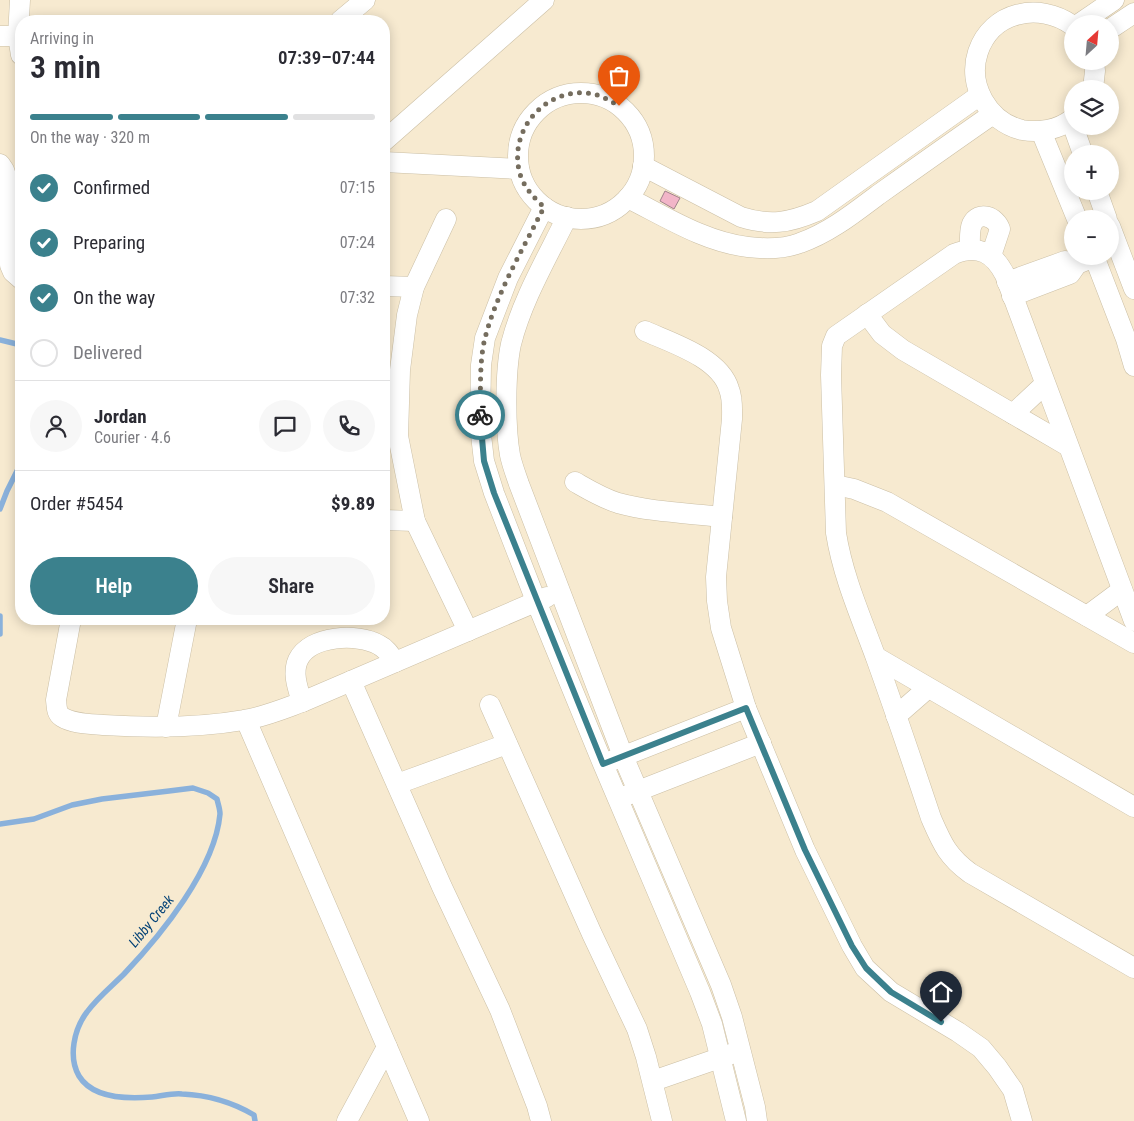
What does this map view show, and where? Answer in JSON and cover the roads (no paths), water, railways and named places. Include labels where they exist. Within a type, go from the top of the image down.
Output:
[{"type":"street","points":[[18,15],[20,0]]},
{"type":"street","points":[[347,15],[364,0]]},
{"type":"street","points":[[390,135],[544,0]]},
{"type":"street","points":[[1092,15],[1114,0]]},
{"type":"street","points":[[1064,19],[1048,13],[1034,12],[1019,14],[1006,19],[984,39],[978,52],[975,67],[980,96],[993,114],[1003,122],[1015,128],[1028,131],[1042,131],[1064,125]]},
{"type":"street","points":[[1119,24],[1134,13]]},
{"type":"street","points":[[587,93],[604,97],[619,106],[631,117],[640,132],[644,149],[644,166],[636,188],[616,209],[600,216],[584,219],[567,218],[555,214],[544,207],[528,190],[519,169],[518,152],[520,136],[528,121],[539,108],[554,99],[570,94],[587,93]]},
{"type":"street","points":[[644,166],[721,207],[755,221],[771,223],[788,221],[817,211],[980,96]]},
{"type":"street","points":[[628,198],[709,237],[746,247],[782,247],[806,241],[843,220],[993,114]]},
{"type":"street","points":[[1042,131],[1064,167]]},
{"type":"street","points":[[390,162],[519,169]]},
{"type":"street","points":[[0,164],[7,178],[10,265],[15,274]]},
{"type":"street","points":[[685,226],[701,196]]},
{"type":"street","points":[[544,207],[508,278],[485,338],[480,417],[484,461],[494,493],[536,601],[700,992],[712,1024],[736,1121]]},
{"type":"street","points":[[709,237],[721,207]]},
{"type":"street","points":[[970,249],[971,227],[974,222],[984,216],[989,216],[995,219],[1000,229],[991,256]]},
{"type":"street","points":[[567,218],[531,290],[511,344],[508,368],[507,425],[510,456],[519,484],[624,756],[721,985],[732,1017],[757,1121]]},
{"type":"street","points":[[446,219],[414,287],[407,315],[391,406],[415,521],[468,631]]},
{"type":"street","points":[[1134,621],[1001,268],[991,256],[984,252],[970,249],[954,254],[836,336],[832,346],[836,533],[843,569],[876,657],[931,818],[949,854],[970,874],[1134,968]]},
{"type":"street","points":[[1009,289],[1070,274],[1084,265]]},
{"type":"street","points":[[1102,265],[1134,366]]},
{"type":"street","points":[[1109,265],[1134,289]]},
{"type":"street","points":[[390,286],[414,287]]},
{"type":"street","points":[[867,314],[882,334],[903,350],[1068,446]]},
{"type":"street","points":[[645,331],[713,365],[729,387],[732,402],[732,419],[716,577],[721,628],[746,708],[805,850],[852,946],[866,968],[891,992],[981,1048],[997,1066],[1013,1090],[1022,1121]]},
{"type":"street","points":[[1013,414],[1045,384]]},
{"type":"street","points":[[575,482],[598,495],[617,502],[647,509],[722,517]]},
{"type":"street","points":[[835,485],[854,489],[887,502],[1134,643]]},
{"type":"street","points":[[390,520],[415,521]]},
{"type":"street","points":[[1088,616],[1122,590]]},
{"type":"street","points":[[70,625],[56,700],[57,711],[61,716],[69,720],[91,724],[166,727],[246,720],[302,702],[560,591]]},
{"type":"street","points":[[166,727],[186,625]]},
{"type":"street","points":[[302,702],[297,684],[296,670],[298,660],[306,649],[315,643],[327,639],[367,640],[387,650],[395,662]]},
{"type":"street","points":[[876,657],[1134,807]]},
{"type":"street","points":[[351,681],[442,886],[500,1010],[534,1097],[541,1121]]},
{"type":"street","points":[[896,716],[928,688]]},
{"type":"street","points":[[490,705],[592,934],[637,1029],[653,1081],[662,1121]]},
{"type":"street","points":[[603,764],[746,708]]},
{"type":"street","points":[[246,720],[419,1121]]},
{"type":"street","points":[[397,784],[507,744]]},
{"type":"street","points":[[618,799],[761,744]]},
{"type":"street","points":[[346,1121],[387,1047]]},
{"type":"street","points":[[653,1081],[741,1051]]},
{"type":"waterway","name":"Libby Creek","points":[[0,340],[15,344]]},
{"type":"waterway","name":"Libby Creek","points":[[0,509],[15,475]]},
{"type":"waterway","name":"Libby Creek","points":[[0,616],[0,634]]},
{"type":"waterway","name":"Libby Creek","points":[[0,824],[34,819],[72,805],[102,799],[193,788],[208,793],[217,799],[220,814],[216,835],[197,879],[154,940],[87,1012],[76,1035],[73,1052],[79,1076],[85,1084],[102,1093],[133,1098],[174,1094],[201,1096],[237,1106],[254,1115],[255,1121]]}]
